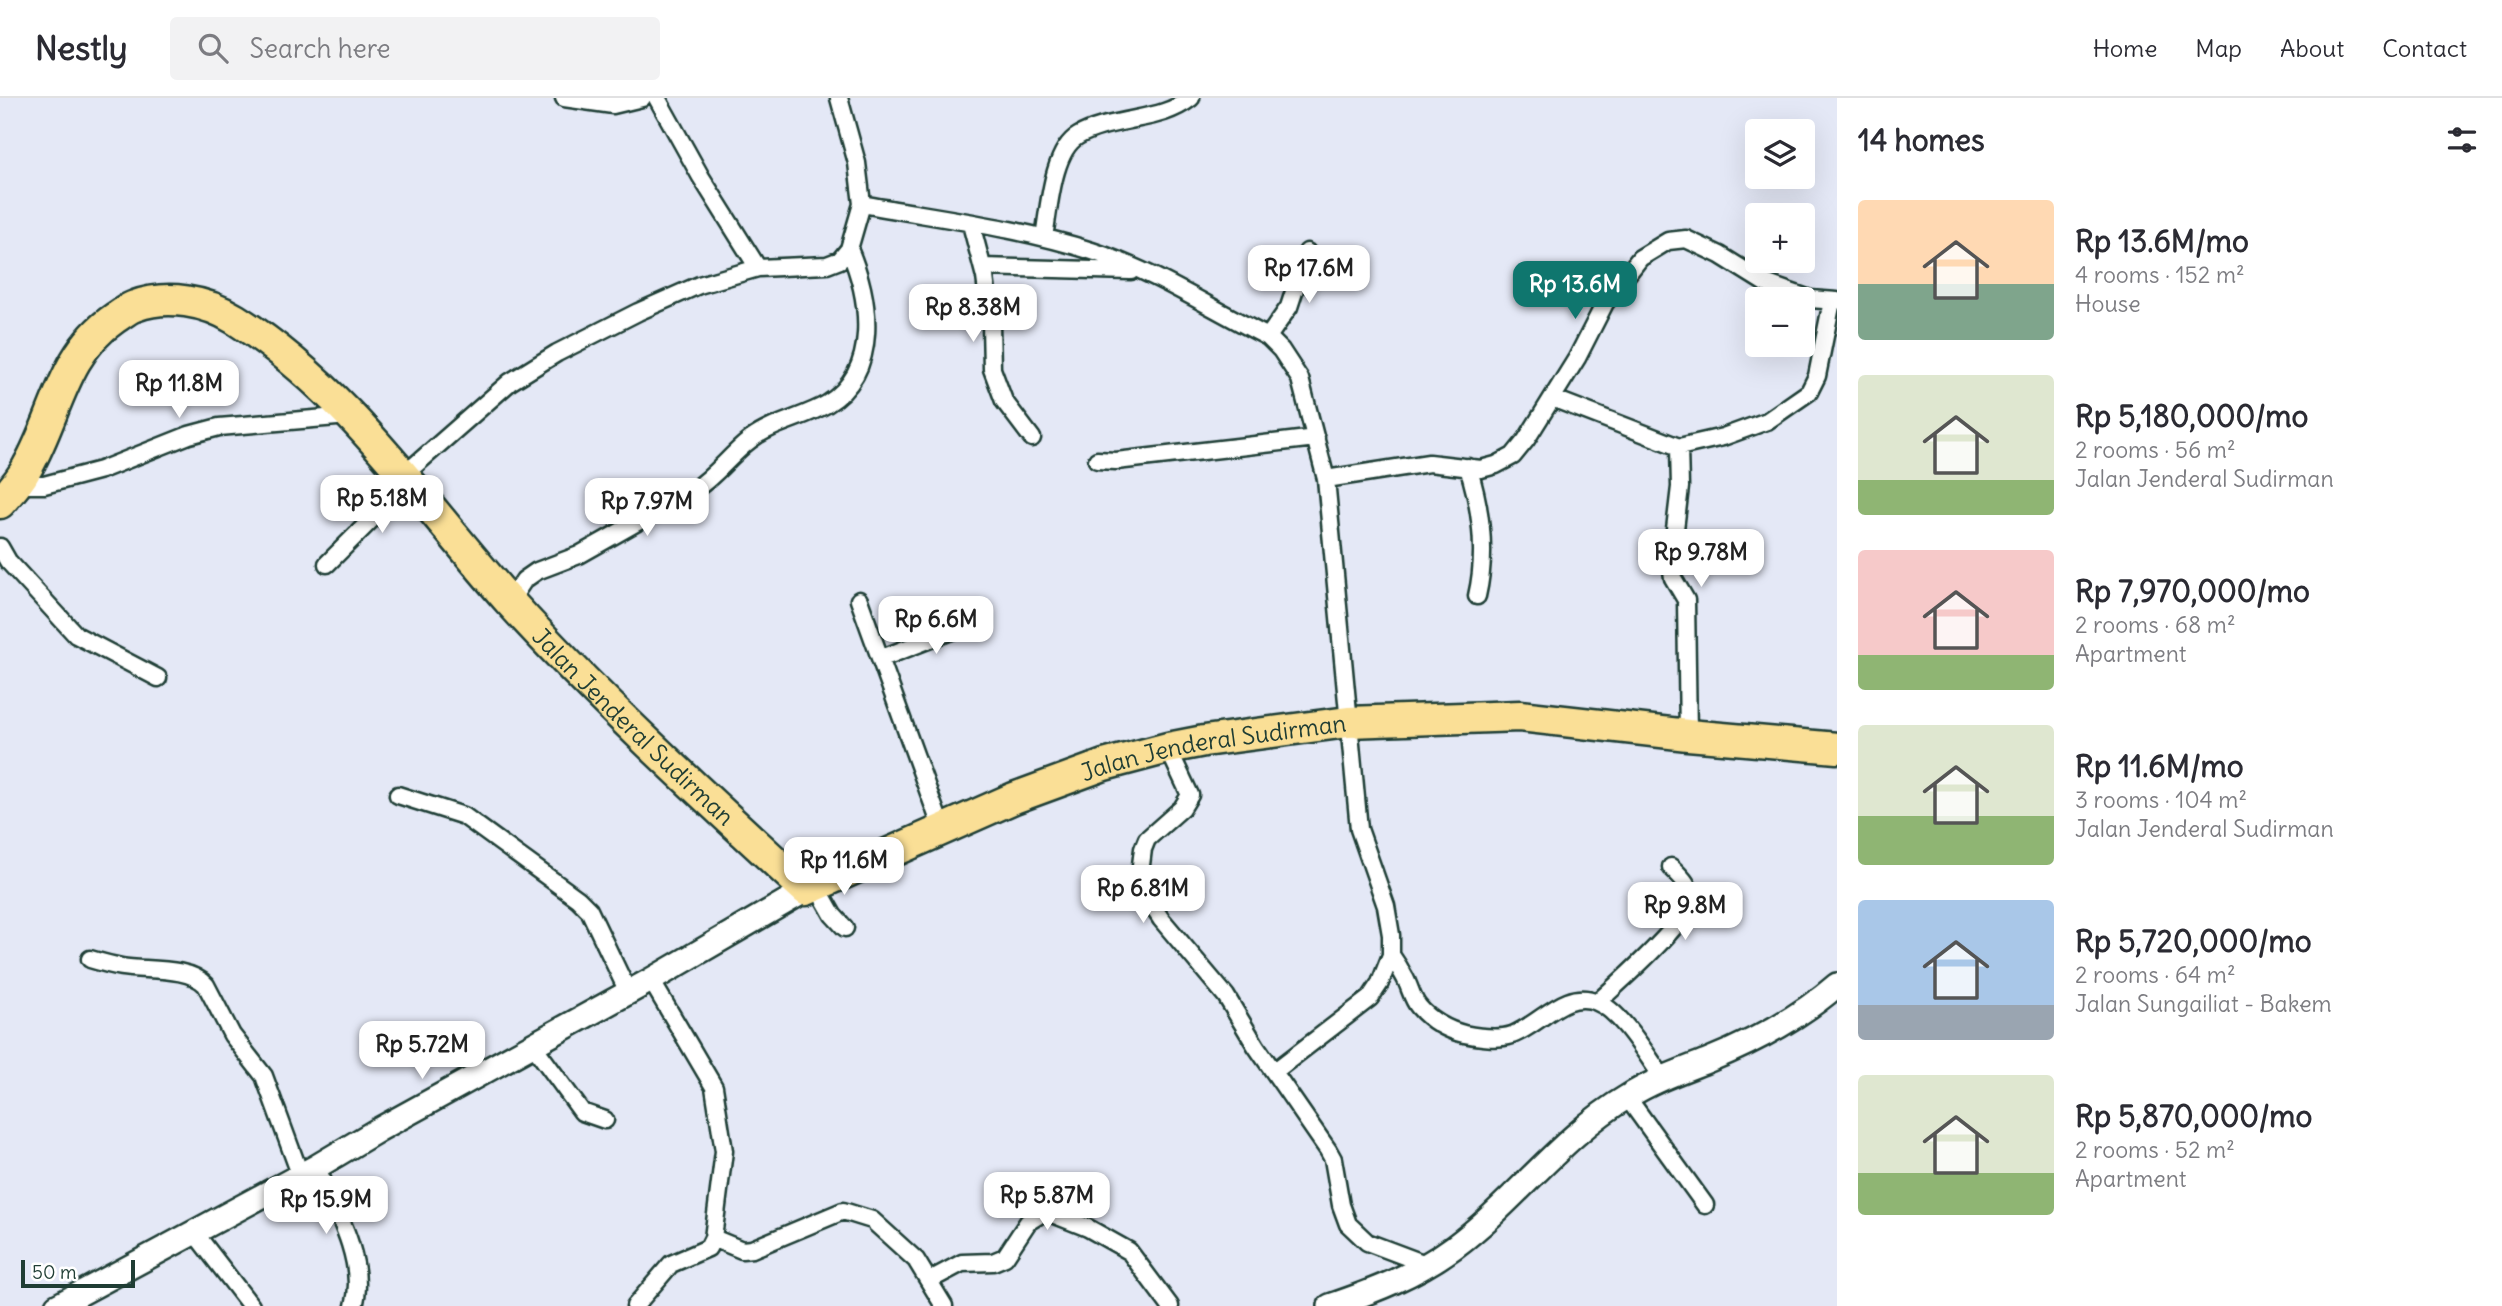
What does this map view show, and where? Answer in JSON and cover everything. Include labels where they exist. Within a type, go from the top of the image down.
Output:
[{"type":"highway","name":"Jalan Jenderal Sudirman","points":[[8,494],[30,463],[74,361],[100,328],[133,306],[166,298],[202,304],[233,317],[311,376],[408,478],[510,601],[654,751],[811,888],[1014,798],[1104,765],[1168,748],[1348,722],[1520,716],[1837,748]]},
{"type":"street","points":[[564,98],[613,105],[642,98]]},
{"type":"street","points":[[657,98],[701,177],[758,268]]},
{"type":"street","points":[[327,564],[408,478],[510,382],[557,353],[699,285],[758,268],[827,265],[840,260],[849,249],[862,204],[857,163],[839,98]]},
{"type":"street","points":[[1044,237],[1055,174],[1066,148],[1076,137],[1095,128],[1164,113],[1191,98]]},
{"type":"street","points":[[862,204],[1044,237],[1093,251],[1144,271],[1268,337],[1281,350],[1300,379],[1326,479],[1359,829],[1386,906],[1391,955],[1380,983],[1370,998],[1275,1071]]},
{"type":"street","points":[[971,224],[983,267],[991,324],[992,369],[1004,401],[1032,438]]},
{"type":"street","points":[[1326,479],[1429,463],[1481,468],[1496,465],[1513,456],[1526,440],[1552,398],[1577,358],[1605,303],[1617,286],[1640,258],[1668,241],[1686,239],[1720,255],[1765,283],[1810,299],[1835,301],[1817,376],[1809,392],[1767,421],[1723,438],[1679,447],[1552,398]]},
{"type":"street","points":[[510,601],[524,580],[537,571],[579,555],[707,482],[751,439],[830,403],[846,388],[862,362],[867,336],[861,281],[849,249]]},
{"type":"street","points":[[1268,337],[1289,307],[1307,252]]},
{"type":"street","points":[[983,267],[1144,271]]},
{"type":"street","points":[[8,494],[101,470],[188,435],[219,428],[330,420],[349,416]]},
{"type":"street","points":[[1097,460],[1116,461],[1316,438]]},
{"type":"street","points":[[1679,447],[1680,487],[1671,563],[1673,578],[1686,600],[1688,735]]},
{"type":"street","points":[[1468,467],[1477,495],[1482,540],[1483,573],[1477,596]]},
{"type":"street","points":[[0,547],[8,561],[76,635],[158,678]]},
{"type":"street","points":[[859,600],[942,829]]},
{"type":"street","points":[[882,659],[977,621]]},
{"type":"street","points":[[1168,748],[1190,795],[1181,808],[1147,839],[1143,849],[1143,884],[1150,902],[1161,919],[1226,996],[1256,1046],[1333,1159],[1341,1205],[1348,1224],[1367,1242],[1428,1265]]},
{"type":"street","points":[[398,796],[464,816],[568,891],[589,910],[628,992]]},
{"type":"street","points":[[1598,1002],[1666,935],[1687,910],[1690,901],[1687,885],[1671,867]]},
{"type":"street","points":[[57,1306],[651,980],[811,888],[845,928]]},
{"type":"street","points":[[1391,955],[1416,1004],[1422,1011],[1453,1031],[1481,1038],[1509,1036],[1533,1026],[1560,1004],[1580,997],[1598,1002],[1614,1013],[1663,1078]]},
{"type":"street","points":[[90,959],[123,967],[162,970],[200,978],[206,985],[232,1035],[264,1076],[308,1170],[337,1211],[358,1271],[359,1284],[354,1306]]},
{"type":"street","points":[[635,1306],[671,1264],[708,1248],[713,1238],[724,1151],[714,1087],[651,980]]},
{"type":"street","points":[[1330,1306],[1404,1279],[1428,1265],[1456,1247],[1588,1125],[1627,1097],[1663,1078],[1775,1030],[1837,985]]},
{"type":"street","points":[[533,1045],[582,1112],[605,1120]]},
{"type":"street","points":[[1627,1097],[1705,1205]]},
{"type":"street","points":[[713,1238],[743,1250],[752,1249],[843,1211],[858,1214],[872,1220],[921,1265],[944,1306]]},
{"type":"street","points":[[930,1280],[962,1263],[985,1263],[1005,1257],[1028,1222],[1041,1214],[1050,1213],[1088,1228],[1129,1251],[1170,1305]]},
{"type":"street","points":[[194,1232],[251,1306]]}]
